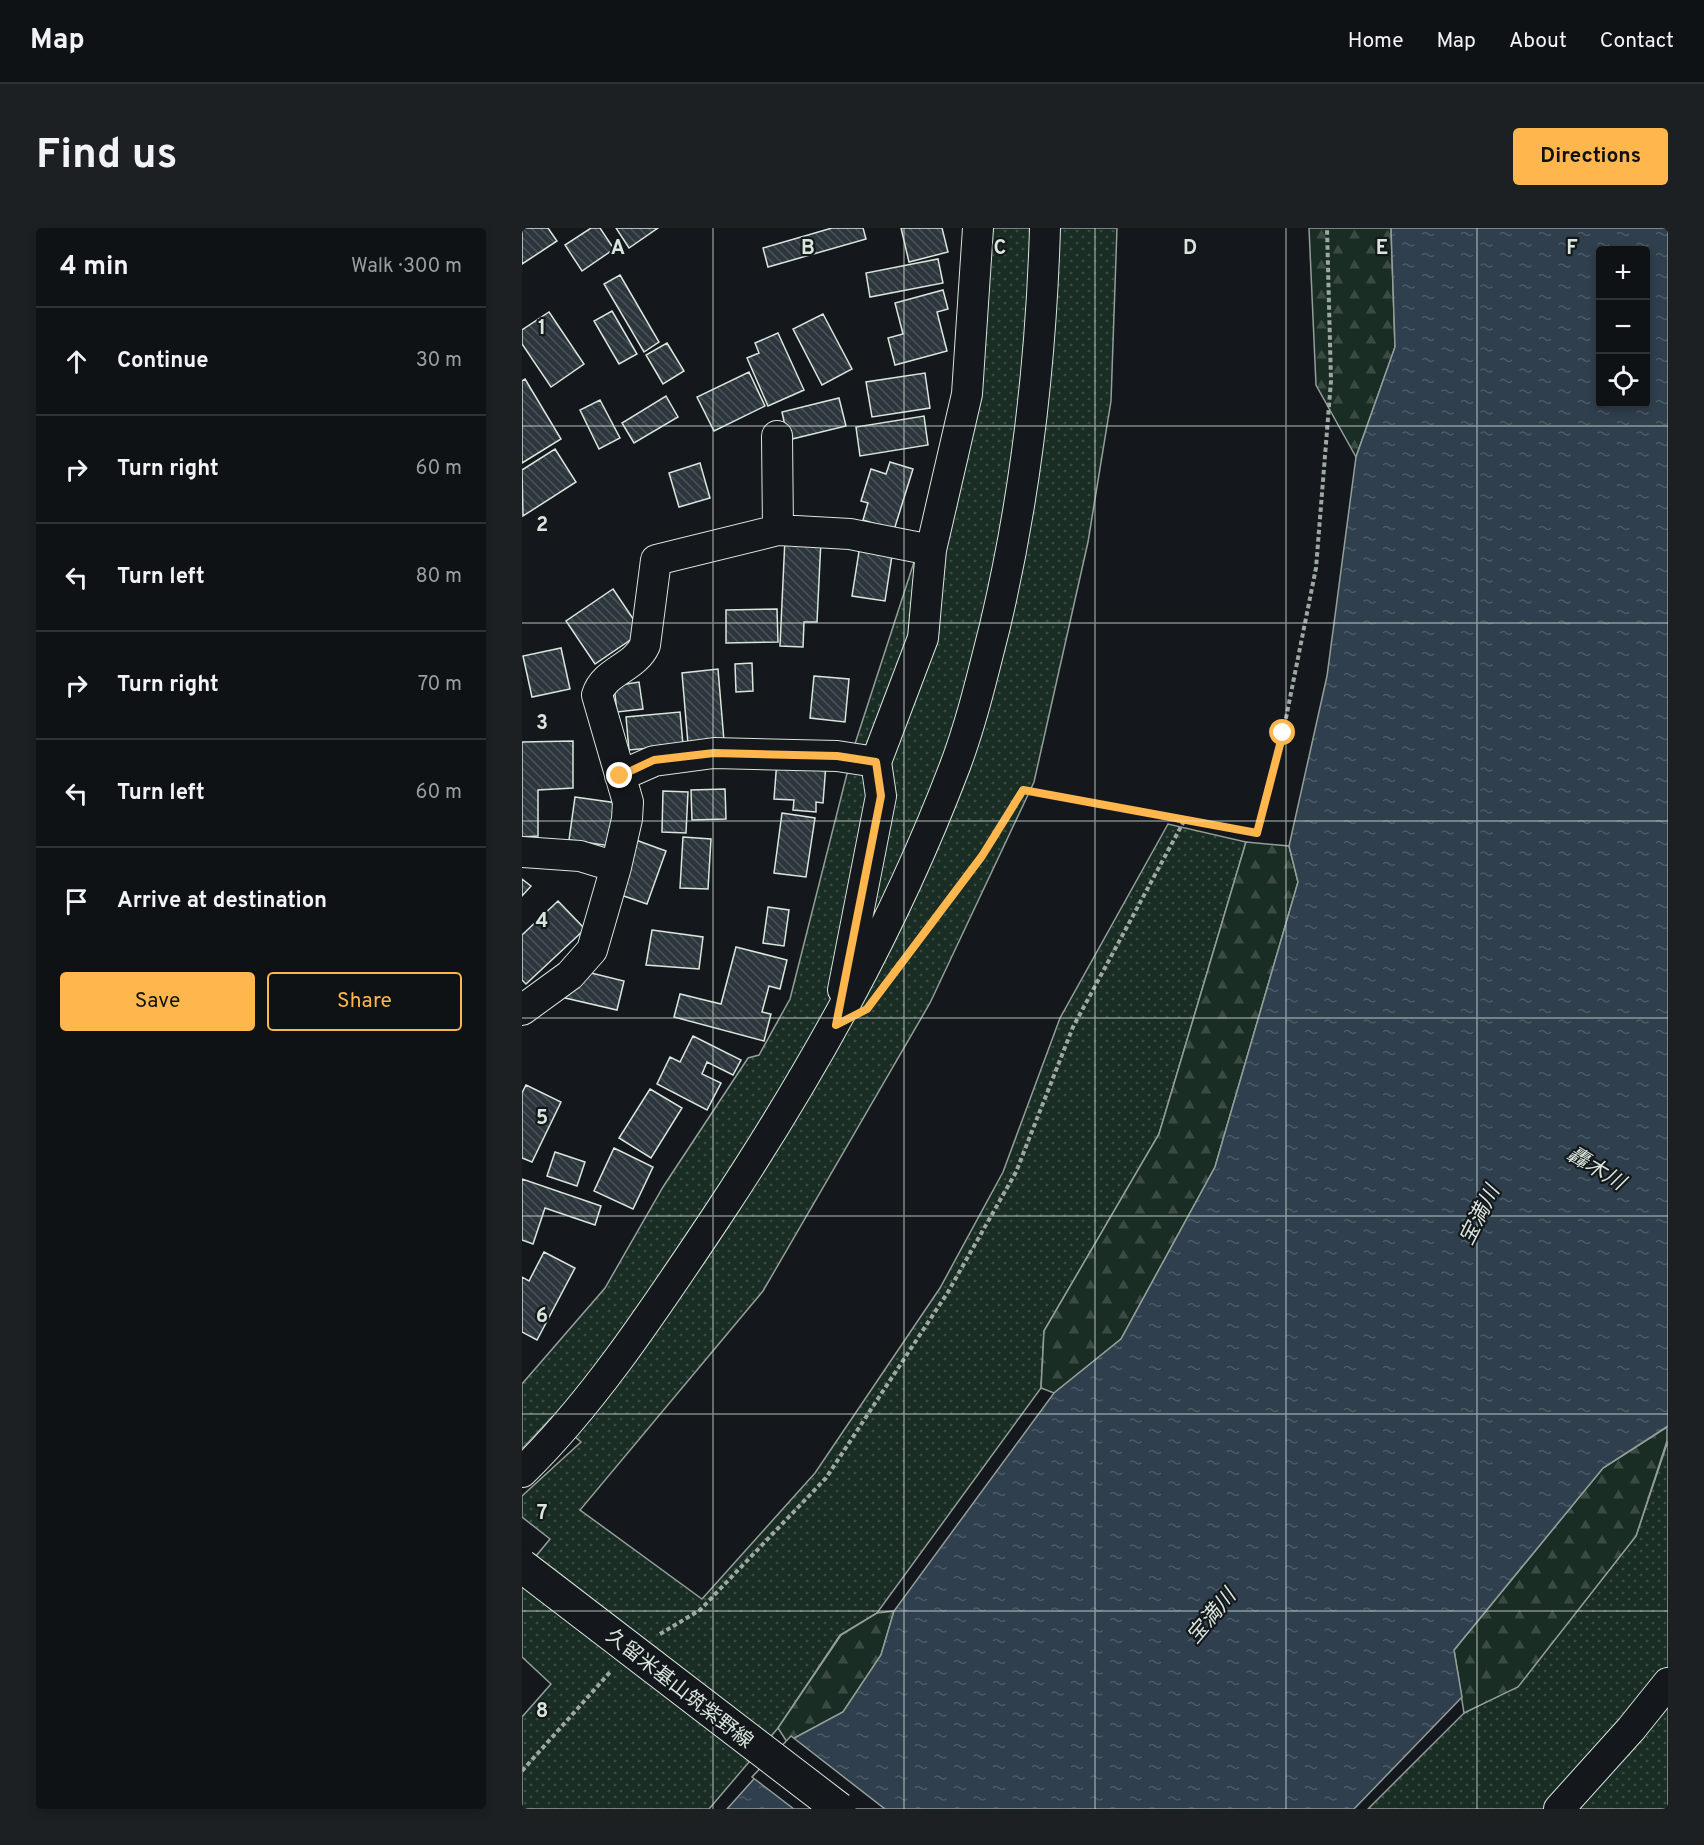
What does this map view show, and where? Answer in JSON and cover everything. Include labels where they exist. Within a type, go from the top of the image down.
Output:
[{"type":"main road","name":"久留米基山筑紫野線","points":[[522,1566],[838,1809]]},
{"type":"street","points":[[836,1025],[881,796],[876,762],[923,638],[931,550],[967,394],[978,228]]},
{"type":"street","points":[[522,1472],[591,1391],[662,1298],[791,1102],[836,1025],[911,872],[956,764],[981,683],[1006,580],[1024,477],[1038,371],[1045,228]]},
{"type":"street","points":[[777,436],[778,530]]},
{"type":"street","points":[[522,1010],[570,975],[592,950],[615,867],[627,811],[620,776],[597,695],[601,683],[642,654],[656,560],[778,530],[850,534],[931,550]]},
{"type":"street","points":[[620,776],[654,760],[714,753],[837,756],[876,762]]},
{"type":"street","points":[[522,852],[580,856],[615,867]]},
{"type":"street","points":[[1559,1809],[1631,1729],[1668,1683]]},
{"type":"path","points":[[896,971],[982,856],[1023,790],[1257,833],[1283,733],[1317,557],[1331,381],[1327,228]]},
{"type":"path","points":[[653,1638],[700,1610],[826,1478],[948,1292],[1016,1172],[1072,1028],[1184,821]]},
{"type":"path","points":[[522,1771],[617,1664]]},
{"type":"green space","points":[[986,228],[1117,228],[1111,401],[1088,542],[1034,782],[930,1003],[763,1291],[580,1510],[702,1599],[815,1473],[940,1288],[1003,1172],[1060,1018],[1168,824],[1246,842],[1159,1134],[1044,1331],[1041,1388],[877,1613],[840,1635],[778,1728],[709,1809],[522,1809],[522,1717],[551,1684],[522,1657],[522,1573],[550,1539],[522,1517],[522,1496],[581,1442],[552,1417],[522,1449],[522,1384],[605,1288],[663,1187],[748,1058],[759,1055],[790,999],[853,750],[915,559],[942,561]]},
{"type":"green space","points":[[1309,228],[1391,228],[1395,347],[1356,457],[1316,385]]},
{"type":"green space","points":[[1246,842],[1289,846],[1298,882],[1215,1167],[1121,1339],[1054,1393],[1041,1388],[1044,1331],[1159,1134]]},
{"type":"green space","points":[[1667,1427],[1667,1441],[1636,1536],[1518,1687],[1464,1713],[1454,1650],[1603,1468]]},
{"type":"green space","points":[[1668,1441],[1668,1809],[1368,1809],[1464,1713],[1518,1686],[1636,1536]]},
{"type":"green space","points":[[894,1611],[881,1655],[843,1712],[787,1742],[778,1728],[841,1635],[877,1613]]},
{"type":"water","points":[[1391,228],[1668,228],[1668,1426],[1603,1468],[1454,1650],[1462,1697],[1354,1809],[727,1809],[787,1742],[843,1712],[881,1655],[894,1611],[1054,1393],[1121,1339],[1215,1167],[1298,882],[1289,846],[1327,676],[1356,457],[1395,347]]},
{"type":"pier","points":[[791,1736],[885,1809],[794,1809],[752,1777]]},
{"type":"building","points":[[522,228],[548,228],[557,241],[522,264]]},
{"type":"building","points":[[591,228],[600,228],[614,249],[582,271],[565,245]]},
{"type":"building","points":[[616,228],[658,228],[629,248]]},
{"type":"building","points":[[832,228],[863,228],[866,239],[768,267],[763,248]]},
{"type":"building","points":[[901,228],[942,228],[948,252],[909,262]]},
{"type":"building","points":[[938,259],[943,283],[870,297],[866,273]]},
{"type":"building","points":[[620,275],[659,342],[644,352],[604,284]]},
{"type":"building","points":[[943,290],[948,309],[937,312],[947,351],[895,365],[888,338],[903,334],[895,303]]},
{"type":"building","points":[[612,311],[637,354],[619,364],[594,321]]},
{"type":"building","points":[[549,312],[584,364],[551,387],[522,344],[522,330]]},
{"type":"building","points":[[823,314],[852,369],[822,385],[793,329]]},
{"type":"building","points":[[778,333],[804,390],[768,406],[747,358],[759,353],[755,343]]},
{"type":"building","points":[[667,343],[684,371],[663,384],[646,355]]},
{"type":"building","points":[[749,372],[765,406],[714,431],[697,397]]},
{"type":"building","points":[[925,373],[930,408],[872,417],[866,382]]},
{"type":"building","points":[[525,379],[561,439],[522,463],[522,381]]},
{"type":"building","points":[[666,396],[678,417],[634,443],[622,423]]},
{"type":"building","points":[[839,398],[846,426],[788,440],[782,412]]},
{"type":"building","points":[[600,400],[620,438],[599,449],[580,410]]},
{"type":"building","points":[[924,416],[928,445],[860,456],[856,427]]},
{"type":"building","points":[[555,449],[576,482],[523,516],[522,470]]},
{"type":"building","points":[[890,462],[913,469],[894,530],[863,520],[868,503],[861,501],[871,469],[886,474]]},
{"type":"building","points":[[700,463],[710,498],[679,507],[669,473]]},
{"type":"building","points":[[785,538],[821,540],[817,622],[804,622],[803,647],[780,646]]},
{"type":"building","points":[[860,545],[893,549],[885,601],[852,596]]},
{"type":"building","points":[[613,589],[642,632],[595,664],[566,621]]},
{"type":"building","points":[[777,609],[778,642],[726,643],[726,610]]},
{"type":"building","points":[[561,648],[570,689],[532,697],[523,656]]},
{"type":"building","points":[[752,663],[753,691],[736,692],[735,664]]},
{"type":"building","points":[[718,669],[724,741],[688,744],[682,673]]},
{"type":"building","points":[[814,676],[849,679],[845,722],[810,718]]},
{"type":"building","points":[[639,682],[643,709],[617,712],[614,686]]},
{"type":"building","points":[[680,712],[683,745],[629,750],[626,717]]},
{"type":"building","points":[[573,741],[573,788],[538,790],[538,836],[522,837],[522,742]]},
{"type":"building","points":[[777,760],[826,764],[823,803],[816,802],[816,812],[793,810],[794,800],[774,799]]},
{"type":"building","points":[[725,789],[726,819],[692,820],[691,790]]},
{"type":"building","points":[[663,791],[688,792],[686,833],[662,832]]},
{"type":"building","points":[[575,797],[617,803],[611,846],[569,840]]},
{"type":"building","points":[[782,813],[815,818],[806,877],[774,873]]},
{"type":"building","points":[[683,837],[711,839],[708,889],[680,888]]},
{"type":"building","points":[[633,839],[666,851],[647,904],[615,893]]},
{"type":"building","points":[[522,879],[531,886],[522,896]]},
{"type":"building","points":[[558,901],[585,929],[526,984],[522,980],[522,935]]},
{"type":"building","points":[[768,907],[789,910],[784,946],[763,943]]},
{"type":"building","points":[[652,930],[703,937],[699,969],[646,965]]},
{"type":"building","points":[[736,947],[787,960],[780,989],[769,986],[762,1012],[771,1014],[764,1041],[674,1017],[680,994],[721,1004]]},
{"type":"building","points":[[587,972],[624,981],[617,1010],[561,997]]},
{"type":"building","points":[[693,1036],[741,1060],[733,1075],[707,1062],[702,1074],[721,1083],[707,1110],[657,1084],[670,1057],[680,1062]]},
{"type":"building","points":[[526,1085],[561,1102],[532,1162],[522,1158],[522,1093]]},
{"type":"building","points":[[650,1089],[682,1108],[651,1158],[619,1138]]},
{"type":"building","points":[[614,1148],[653,1167],[633,1209],[594,1191]]},
{"type":"building","points":[[555,1152],[585,1162],[577,1186],[547,1176]]},
{"type":"building","points":[[522,1179],[601,1206],[595,1225],[545,1208],[533,1244],[522,1240]]},
{"type":"building","points":[[544,1252],[575,1268],[537,1340],[522,1332],[522,1277],[529,1281]]},
{"type":"route","points":[[620,776],[654,760],[714,753],[837,756],[876,762],[881,796],[836,1025],[867,1009],[982,856],[1023,790],[1257,833],[1283,733]]},
{"type":"water label","name":"轟木川","points":[[1596,1168]]},
{"type":"water label","name":"宝満川","points":[[1479,1215]]},
{"type":"water label","name":"宝満川","points":[[1211,1616]]}]
